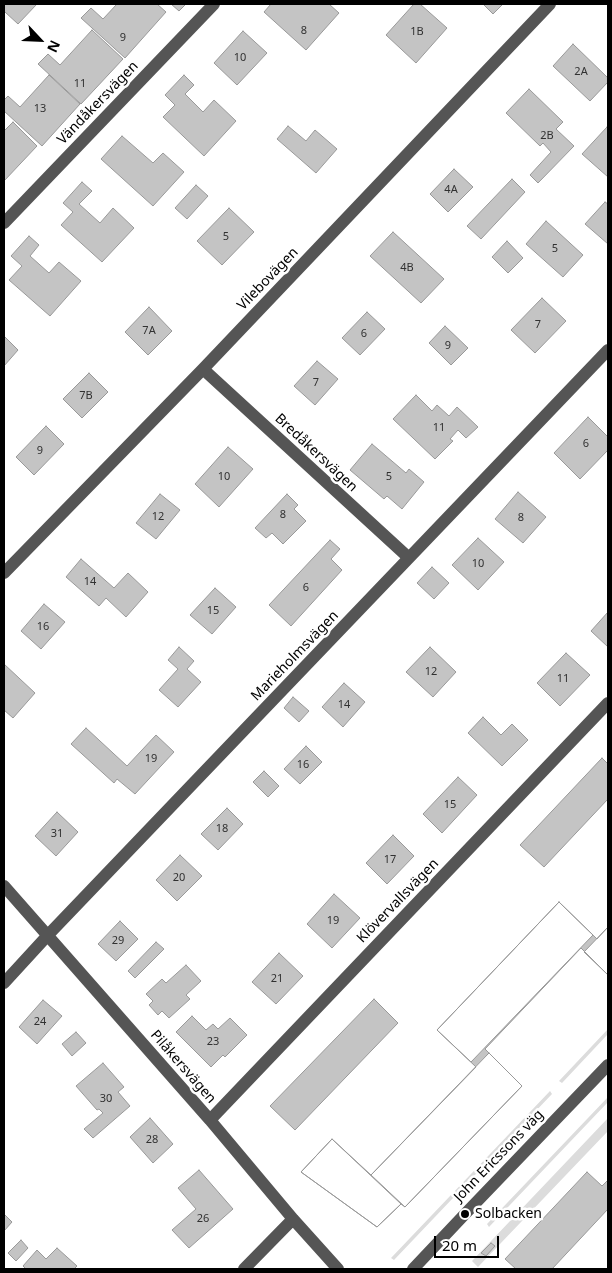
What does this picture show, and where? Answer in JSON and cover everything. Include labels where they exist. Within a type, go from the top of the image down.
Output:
[{"type":"street","name":"Vändåkersvägen","points":[[4,223],[214,4]]},
{"type":"street","name":"Vilebovägen","points":[[4,573],[203,369],[550,4]]},
{"type":"street","name":"Marieholmsvägen","points":[[4,983],[608,350]]},
{"type":"street","name":"Bredåkersvägen","points":[[203,369],[408,558]]},
{"type":"street","name":"Klövervallsvägen","points":[[210,1120],[608,702]]},
{"type":"street","name":"Pilåkersvägen","points":[[4,886],[338,1269]]},
{"type":"street","name":"John Ericssons väg","points":[[413,1269],[608,1065]]},
{"type":"street","points":[[244,1269],[293,1219]]},
{"type":"shaded area","points":[[608,1029],[608,1034],[562,1083],[559,1081]]},
{"type":"shaded area","points":[[550,1091],[552,1094],[394,1260],[391,1258]]},
{"type":"shaded area","points":[[608,1097],[608,1102],[489,1227],[487,1224]]},
{"type":"shaded area","points":[[608,1118],[608,1131],[478,1267],[472,1261]]},
{"type":"building","points":[[4,4],[37,4],[18,24],[4,13]]},
{"type":"building","points":[[117,4],[157,4],[166,12],[125,58],[81,18],[91,8],[103,19]]},
{"type":"building","points":[[171,4],[186,4],[179,11]]},
{"type":"building","points":[[271,4],[329,4],[339,13],[306,50],[264,12]]},
{"type":"building","points":[[414,4],[420,4],[447,28],[416,63],[386,35]]},
{"type":"building","points":[[483,4],[503,4],[493,14]]},
{"type":"building","points":[[92,30],[123,59],[81,104],[38,64],[48,54],[60,65]]},
{"type":"building","points":[[243,31],[267,53],[237,85],[214,63]]},
{"type":"building","points":[[573,44],[608,78],[608,82],[590,101],[553,66]]},
{"type":"building","points":[[49,75],[80,104],[42,146],[4,111],[4,100],[8,96],[20,107]]},
{"type":"building","points":[[184,75],[194,85],[185,94],[203,112],[214,100],[236,121],[204,156],[163,117],[175,105],[165,95]]},
{"type":"building","points":[[529,89],[563,122],[556,129],[574,146],[538,183],[530,175],[551,152],[543,143],[540,146],[506,113]]},
{"type":"building","points":[[13,122],[37,146],[4,181],[4,131]]},
{"type":"building","points":[[288,126],[306,141],[315,130],[337,149],[316,173],[277,139]]},
{"type":"building","points":[[607,127],[608,129],[608,177],[582,154]]},
{"type":"building","points":[[122,136],[153,163],[163,153],[184,172],[153,206],[101,159]]},
{"type":"building","points":[[454,169],[473,187],[448,212],[430,194]]},
{"type":"building","points":[[512,179],[525,192],[481,239],[467,226]]},
{"type":"building","points":[[82,182],[92,191],[79,204],[100,223],[113,208],[134,228],[102,262],[61,225],[73,212],[63,203]]},
{"type":"building","points":[[196,185],[208,196],[187,219],[175,208]]},
{"type":"building","points":[[605,202],[608,204],[608,244],[585,224]]},
{"type":"building","points":[[229,208],[254,232],[222,265],[197,241]]},
{"type":"building","points":[[546,221],[583,255],[563,277],[526,244]]},
{"type":"building","points":[[393,232],[444,279],[421,303],[370,256]]},
{"type":"building","points":[[29,236],[39,245],[30,256],[49,273],[59,262],[81,281],[50,316],[9,280],[22,266],[11,256]]},
{"type":"building","points":[[507,241],[523,258],[508,273],[492,257]]},
{"type":"building","points":[[542,298],[566,321],[535,353],[511,330]]},
{"type":"building","points":[[149,307],[172,331],[148,355],[125,332]]},
{"type":"building","points":[[367,312],[385,329],[360,355],[342,338]]},
{"type":"building","points":[[445,326],[468,348],[451,365],[429,343]]},
{"type":"building","points":[[4,336],[18,350],[4,366]]},
{"type":"building","points":[[317,361],[338,379],[315,405],[294,386]]},
{"type":"building","points":[[89,373],[108,392],[82,418],[63,399]]},
{"type":"building","points":[[416,395],[432,411],[437,405],[449,416],[457,407],[478,427],[466,438],[458,430],[450,439],[453,441],[435,459],[393,419]]},
{"type":"building","points":[[588,417],[608,437],[608,450],[580,479],[554,453]]},
{"type":"building","points":[[46,426],[64,444],[34,475],[16,457]]},
{"type":"building","points":[[372,444],[406,473],[409,469],[424,482],[402,509],[387,496],[384,499],[350,470]]},
{"type":"building","points":[[228,447],[253,469],[219,507],[195,484]]},
{"type":"building","points":[[518,492],[546,517],[523,543],[495,519]]},
{"type":"building","points":[[160,494],[180,510],[156,539],[136,523]]},
{"type":"building","points":[[287,494],[298,505],[294,509],[306,521],[283,544],[272,533],[266,538],[255,528]]},
{"type":"building","points":[[478,538],[504,562],[478,590],[452,565]]},
{"type":"building","points":[[330,540],[340,549],[331,559],[342,570],[291,626],[269,605]]},
{"type":"building","points":[[81,559],[114,588],[128,573],[148,592],[126,617],[106,598],[99,606],[66,577]]},
{"type":"building","points":[[432,567],[449,583],[434,599],[417,583]]},
{"type":"building","points":[[215,588],[236,607],[212,634],[190,615]]},
{"type":"building","points":[[44,604],[65,622],[41,649],[21,631]]},
{"type":"building","points":[[608,612],[608,647],[591,631]]},
{"type":"building","points":[[179,647],[194,661],[187,669],[201,682],[178,707],[159,690],[178,669],[168,660]]},
{"type":"building","points":[[430,647],[456,672],[433,697],[406,672]]},
{"type":"building","points":[[566,653],[590,675],[560,706],[537,683]]},
{"type":"building","points":[[4,664],[35,693],[13,718],[4,710]]},
{"type":"building","points":[[344,683],[365,702],[343,727],[322,707]]},
{"type":"building","points":[[293,697],[309,711],[299,722],[284,708]]},
{"type":"building","points":[[483,717],[501,735],[512,724],[528,740],[502,766],[468,733]]},
{"type":"building","points":[[86,728],[127,766],[156,735],[174,752],[135,794],[117,779],[114,783],[71,744]]},
{"type":"building","points":[[306,746],[322,762],[300,784],[284,769]]},
{"type":"building","points":[[602,758],[608,764],[608,799],[544,867],[520,845]]},
{"type":"building","points":[[264,771],[279,786],[268,797],[253,782]]},
{"type":"building","points":[[458,777],[477,795],[442,833],[423,814]]},
{"type":"building","points":[[227,808],[243,824],[218,850],[201,834]]},
{"type":"building","points":[[57,812],[78,832],[56,856],[35,836]]},
{"type":"building","points":[[393,835],[414,856],[387,884],[366,863]]},
{"type":"building","points":[[180,855],[202,876],[177,901],[156,880]]},
{"type":"building","points":[[334,894],[360,918],[332,948],[307,924]]},
{"type":"building","points":[[559,902],[593,935],[471,1062],[437,1030]]},
{"type":"building","points":[[559,902],[597,939],[608,927],[608,975],[581,948],[485,1049],[522,1086],[405,1207],[401,1204],[377,1227],[301,1172],[332,1139],[371,1175],[476,1067],[437,1030]]},
{"type":"building","points":[[120,921],[138,939],[116,961],[98,944]]},
{"type":"building","points":[[608,927],[608,975],[584,952]]},
{"type":"building","points":[[156,942],[164,949],[135,978],[128,971]]},
{"type":"building","points":[[279,953],[303,976],[276,1004],[252,982]]},
{"type":"building","points":[[186,965],[201,981],[186,995],[190,999],[169,1018],[162,1011],[158,1015],[149,1005],[153,1001],[146,994],[162,979],[166,983]]},
{"type":"building","points":[[374,999],[398,1023],[295,1130],[270,1106]]},
{"type":"building","points":[[43,1000],[62,1016],[37,1044],[19,1027]]},
{"type":"building","points":[[192,1016],[206,1030],[213,1024],[218,1029],[230,1018],[247,1035],[225,1057],[223,1055],[211,1067],[176,1032]]},
{"type":"building","points":[[76,1032],[86,1043],[72,1056],[62,1044]]},
{"type":"building","points":[[489,1053],[522,1086],[405,1207],[371,1175]]},
{"type":"building","points":[[103,1063],[124,1087],[118,1092],[130,1106],[93,1138],[84,1129],[103,1113],[99,1109],[97,1110],[76,1086]]},
{"type":"building","points":[[150,1118],[173,1144],[153,1163],[130,1137]]},
{"type":"building","points":[[332,1139],[401,1204],[377,1227],[301,1172]]},
{"type":"building","points":[[199,1170],[233,1209],[189,1248],[172,1230],[196,1209],[178,1188]]},
{"type":"building","points":[[587,1172],[602,1186],[608,1180],[608,1209],[552,1269],[516,1269],[505,1259]]},
{"type":"building","points":[[4,1214],[12,1222],[4,1231]]},
{"type":"building","points":[[21,1240],[28,1248],[16,1261],[8,1253]]},
{"type":"building","points":[[491,1243],[495,1246],[486,1256],[481,1253]]},
{"type":"building","points":[[57,1248],[77,1266],[74,1269],[26,1269],[23,1266],[37,1250],[46,1259]]},
{"type":"place","name":"Solbacken","points":[[465,1214]]}]
